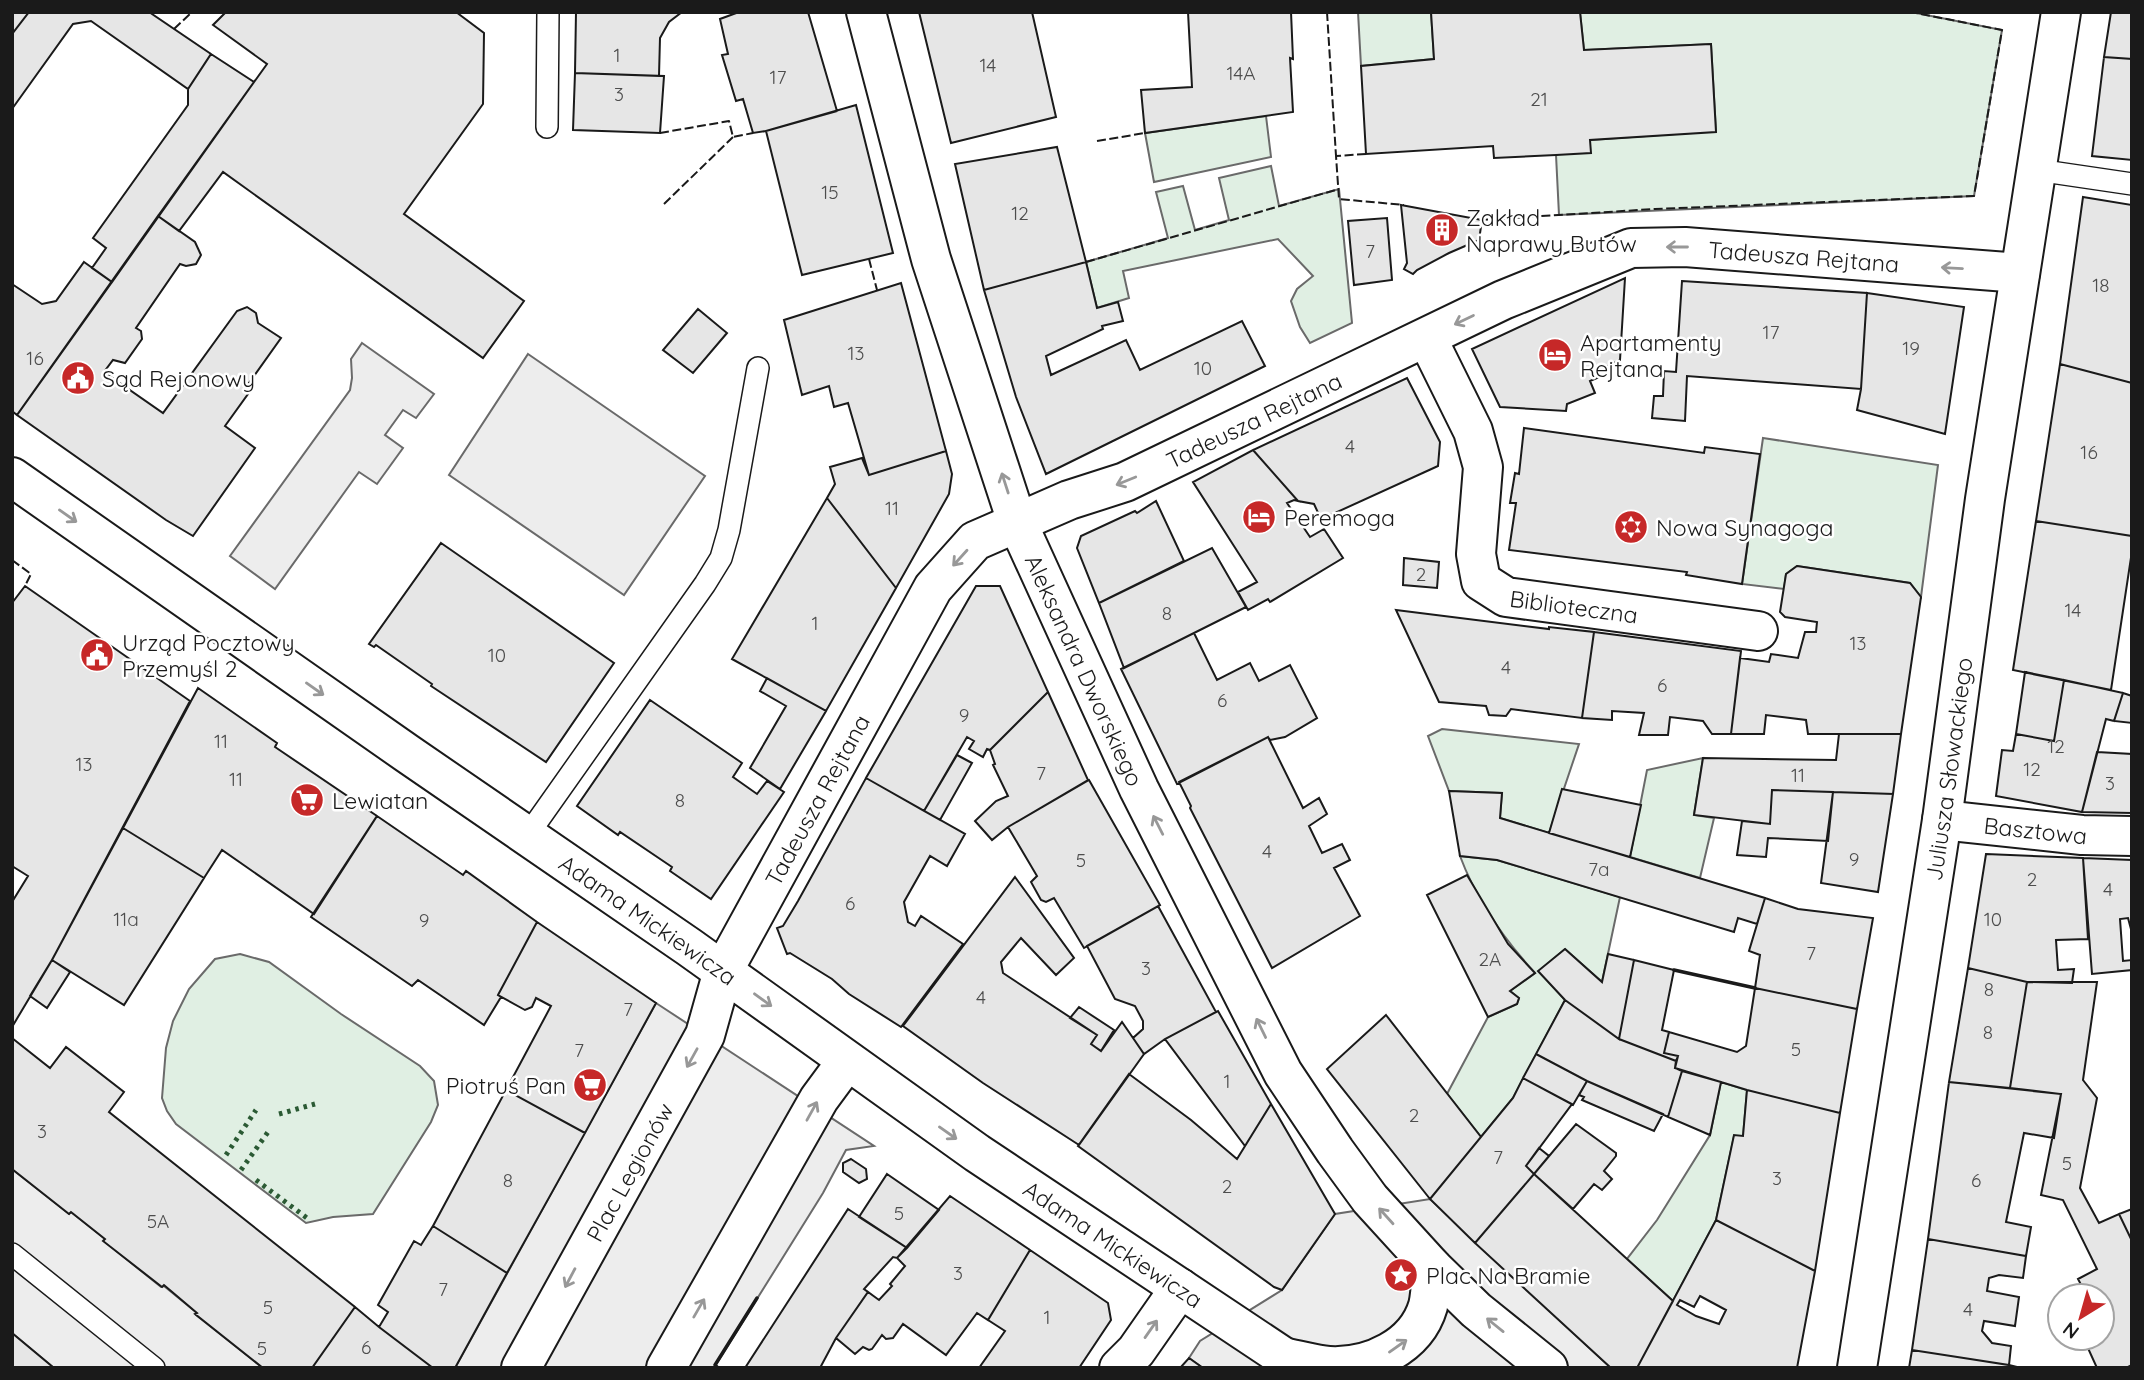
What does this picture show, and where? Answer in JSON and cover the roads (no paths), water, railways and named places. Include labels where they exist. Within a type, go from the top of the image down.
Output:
[{"type":"street","name":"Aleksandra Dworskiego","points":[[866,12],[931,259],[1017,522],[1139,789],[1283,1073],[1370,1199],[1432,1268]]},
{"type":"street","name":"Juliusza Słowackiego","points":[[1857,1368],[1942,820],[1985,499],[2061,12]]},
{"type":"street","name":"Tadeusza Rejtana","points":[[723,971],[933,588],[975,541],[1069,500],[1125,482],[1503,300],[1631,248],[1685,247],[2021,273]]},
{"type":"street","name":"Biblioteczna","points":[[1427,338],[1473,430],[1483,467],[1476,554],[1481,581],[1506,597],[1758,631]]},
{"type":"street","name":"Adama Mickiewicza","points":[[12,477],[723,971],[977,1153],[1293,1363]]},
{"type":"street","name":"Basztowa","points":[[1942,820],[2082,835],[2132,836]]},
{"type":"street","name":"Plac Legionów","points":[[521,1368],[708,1030],[723,971]]},
{"type":"street","points":[[666,1368],[819,1098],[847,1061]]},
{"type":"street","points":[[1293,1363],[1346,1365],[1364,1362],[1393,1351],[1417,1332],[1429,1305],[1432,1268]]},
{"type":"street","points":[[1432,1268],[1476,1310],[1548,1368]]},
{"type":"street","points":[[1119,1368],[1136,1351],[1180,1288]]},
{"type":"lane","points":[[547,127],[548,12]]},
{"type":"lane","points":[[2037,170],[2132,184]]},
{"type":"lane","points":[[527,836],[684,615],[721,558],[729,530],[758,368]]},
{"type":"lane","points":[[12,1254],[154,1368]]},
{"type":"place","name":"Zakład Naprawy Butów","points":[[1442,230]]},
{"type":"place","name":"Apartamenty Rejtana","points":[[1555,355]]},
{"type":"place","name":"Sąd Rejonowy","points":[[78,378]]},
{"type":"place","name":"Peremoga","points":[[1259,517]]},
{"type":"place","name":"Nowa Synagoga","points":[[1631,527]]},
{"type":"place","name":"Urząd Pocztowy Przemyśl 2","points":[[97,655]]},
{"type":"place","name":"Lewiatan","points":[[307,800]]},
{"type":"place","name":"Piotruś Pan","points":[[590,1085]]},
{"type":"place","name":"Plac Na Bramie","points":[[1401,1275]]}]
